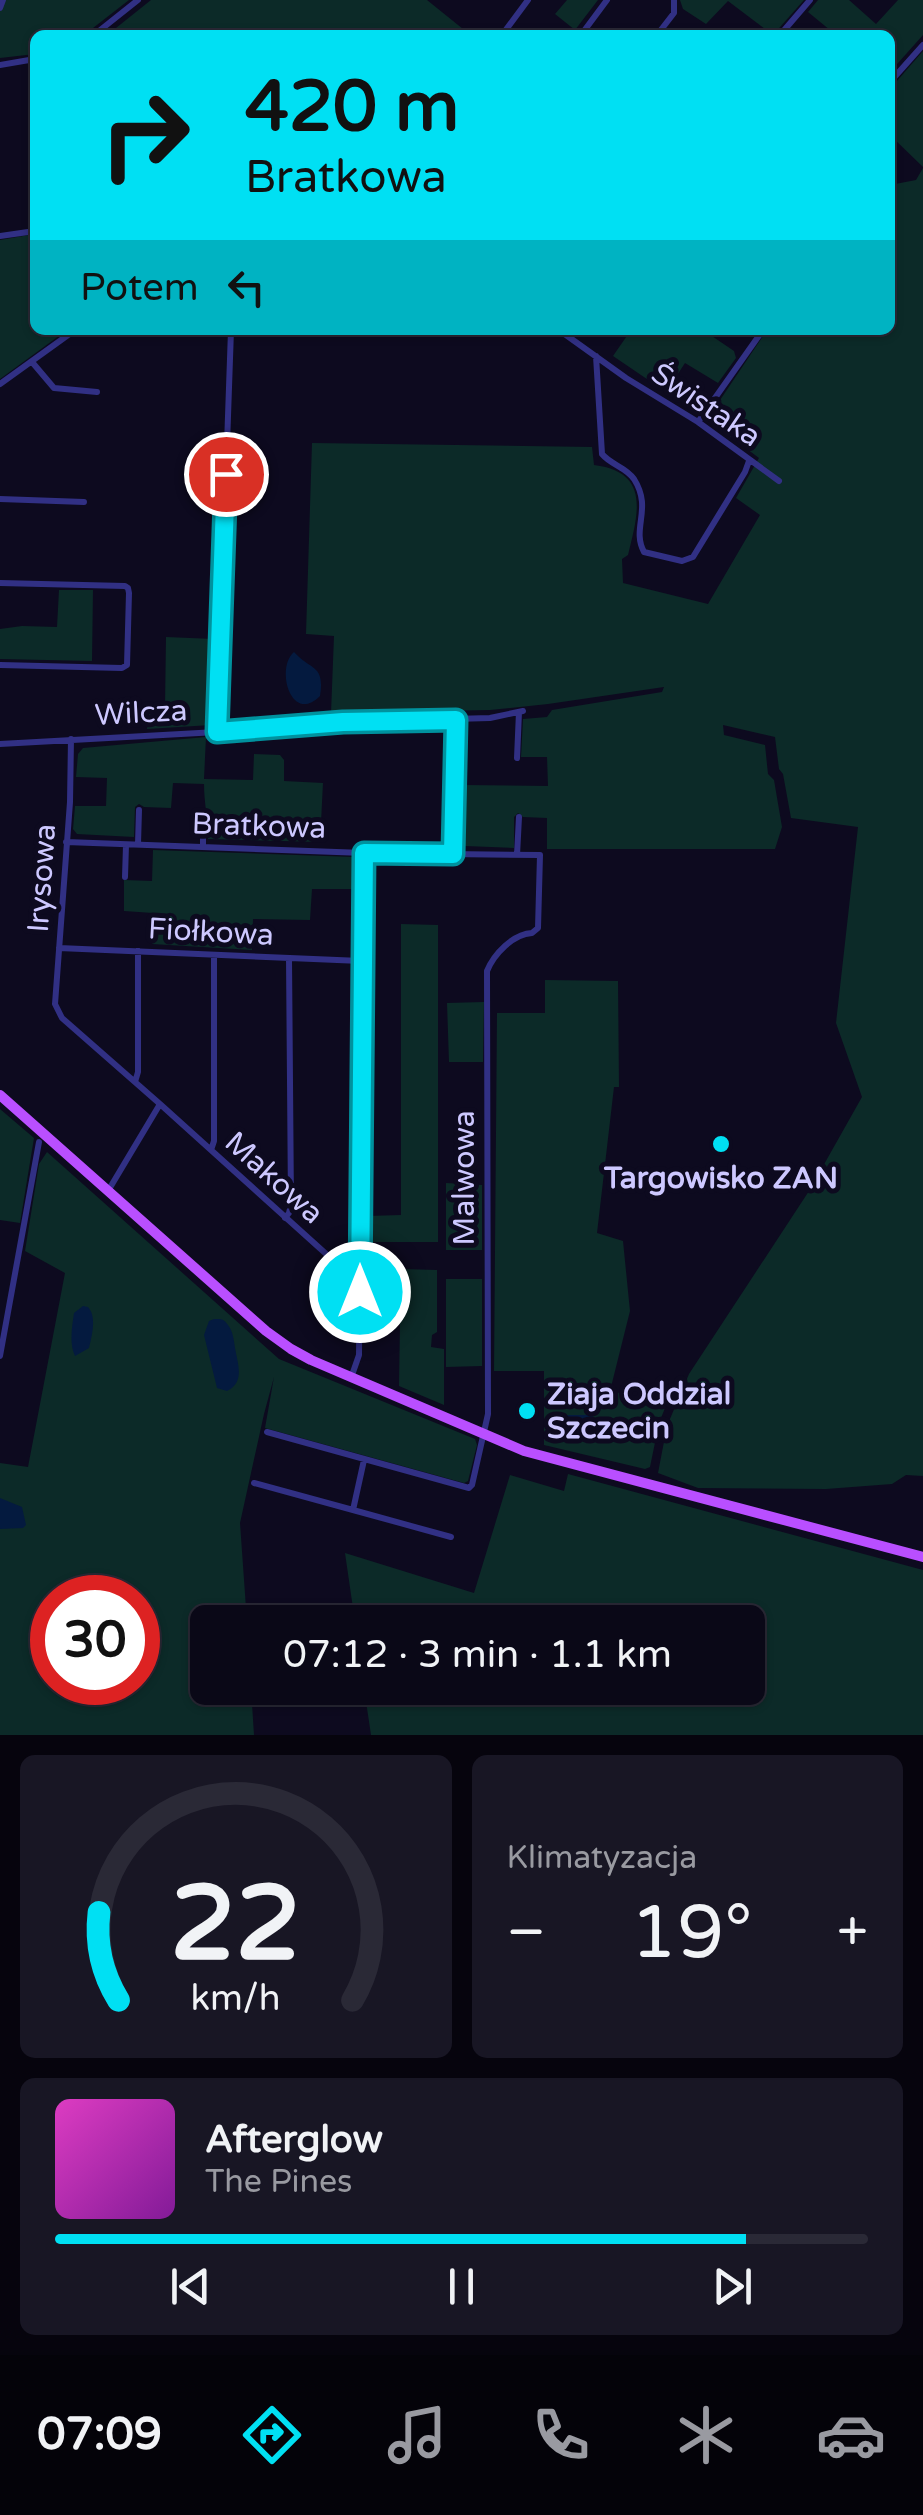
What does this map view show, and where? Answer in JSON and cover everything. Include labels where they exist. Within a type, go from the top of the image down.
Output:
[{"type":"main road","points":[[0,1095],[278,1340],[303,1356],[484,1436],[566,1464],[923,1557]]},
{"type":"street","points":[[0,8],[4,0]]},
{"type":"street","points":[[100,30],[138,0]]},
{"type":"street","points":[[506,30],[528,0]]},
{"type":"street","points":[[585,30],[606,0]]},
{"type":"street","points":[[660,30],[674,13],[674,0]]},
{"type":"street","points":[[784,30],[810,0]]},
{"type":"street","points":[[895,76],[923,45]]},
{"type":"street","points":[[0,65],[30,60]]},
{"type":"street","points":[[0,236],[30,232]]},
{"type":"street","points":[[0,384],[68,335]]},
{"type":"street","points":[[217,732],[231,335]]},
{"type":"street","name":"Świstaka","points":[[566,335],[780,481]]},
{"type":"street","points":[[698,422],[759,335]]},
{"type":"street","points":[[596,356],[602,454],[632,476],[641,495],[644,511],[638,541],[644,552],[682,561],[693,556],[746,472],[749,461]]},
{"type":"street","points":[[32,362],[54,388],[96,392]]},
{"type":"street","points":[[0,499],[84,502]]},
{"type":"street","points":[[0,584],[125,586],[129,593],[127,665],[122,668],[0,665]]},
{"type":"street","name":"Wilcza","points":[[0,744],[343,722],[490,718],[521,712],[518,758]]},
{"type":"street","points":[[453,854],[456,720]]},
{"type":"street","name":"Irysowa","points":[[62,1018],[55,1004],[71,738]]},
{"type":"street","points":[[138,844],[139,810]]},
{"type":"street","points":[[203,811],[203,846]]},
{"type":"street","points":[[517,855],[519,817]]},
{"type":"street","name":"Bratkowa","points":[[66,842],[517,855]]},
{"type":"street","points":[[125,878],[126,844]]},
{"type":"street","points":[[351,1378],[359,1355],[364,853]]},
{"type":"street","name":"Malwowa","points":[[364,1460],[469,1488],[472,1485],[488,1414],[488,971],[497,952],[538,928],[540,856],[517,855]]},
{"type":"street","name":"Fiołkowa","points":[[59,948],[362,961]]},
{"type":"street","points":[[135,1082],[138,951]]},
{"type":"street","points":[[210,1150],[214,1141],[214,954]]},
{"type":"street","points":[[285,1218],[291,1205],[289,958]]},
{"type":"street","name":"Makowa","points":[[62,1018],[360,1282]]},
{"type":"street","points":[[108,1191],[160,1104]]},
{"type":"street","points":[[0,1356],[39,1142]]},
{"type":"street","points":[[267,1432],[364,1460],[352,1510]]},
{"type":"street","points":[[254,1483],[451,1537]]},
{"type":"green space","points":[[0,0],[129,0],[90,30],[30,30],[30,55],[0,58]]},
{"type":"green space","points":[[151,0],[427,0],[463,29],[120,30],[116,28]]},
{"type":"green space","points":[[567,0],[598,0],[575,30],[555,14]]},
{"type":"green space","points":[[680,0],[804,0],[777,30],[766,30],[728,1],[706,24],[683,9]]},
{"type":"green space","points":[[818,0],[849,0],[876,24],[898,0],[923,0],[923,35],[895,66],[895,30],[830,30],[808,12]]},
{"type":"green space","points":[[923,51],[923,167],[895,140],[895,83]]},
{"type":"green space","points":[[923,168],[923,1476],[906,1475],[892,1484],[826,1489],[698,1488],[658,1473],[667,1426],[689,1374],[809,1191],[862,1097],[836,1023],[858,827],[791,818],[775,737],[723,725],[724,735],[765,745],[782,827],[775,849],[547,849],[547,818],[523,817],[518,813],[514,817],[514,848],[465,846],[462,785],[548,786],[547,757],[521,757],[523,719],[547,717],[552,710],[662,692],[664,687],[490,710],[331,713],[334,636],[306,634],[312,443],[592,447],[594,465],[625,476],[636,497],[632,540],[628,555],[622,559],[623,583],[708,604],[760,515],[736,498],[759,458],[711,422],[710,415],[764,335],[895,335],[895,184],[916,180]]},
{"type":"green space","points":[[30,235],[30,335],[60,335],[0,379],[0,240]]},
{"type":"green space","points":[[628,335],[710,335],[734,351],[736,358],[718,383],[685,363],[666,392],[613,356]]},
{"type":"green space","points":[[59,590],[93,590],[92,661],[0,659],[0,629],[57,627]]},
{"type":"green space","points":[[166,637],[214,639],[215,701],[211,725],[147,729],[150,708],[165,707]]},
{"type":"green space","points":[[206,737],[204,779],[253,780],[254,754],[280,755],[284,760],[284,781],[323,783],[320,842],[208,839],[204,784],[173,783],[171,808],[139,804],[135,807],[134,837],[77,834],[73,829],[75,806],[106,806],[107,778],[76,777],[78,754],[83,748]]},
{"type":"green space","points":[[153,850],[354,857],[358,861],[358,889],[312,889],[310,920],[253,919],[252,950],[152,944],[153,913],[124,911],[124,880],[152,881]]},
{"type":"green space","points":[[401,924],[438,925],[438,1242],[367,1242],[367,1216],[401,1215]]},
{"type":"green space","points":[[545,980],[618,981],[619,1087],[614,1087],[597,1233],[623,1241],[630,1311],[610,1391],[667,1403],[650,1467],[645,1469],[544,1445],[544,1371],[494,1371],[497,1013],[545,1013]]},
{"type":"green space","points":[[484,1002],[483,1062],[449,1062],[447,1003]]},
{"type":"green space","points":[[0,1109],[34,1138],[20,1223],[0,1220]]},
{"type":"green space","points":[[47,1152],[279,1359],[475,1439],[468,1481],[464,1483],[265,1428],[274,1377],[240,1523],[246,1605],[190,1605],[190,1705],[252,1705],[254,1735],[0,1735],[0,1463],[28,1467],[65,1273],[25,1251],[39,1164]]},
{"type":"green space","points":[[446,1183],[482,1185],[482,1250],[446,1250]]},
{"type":"green space","points":[[367,1268],[437,1270],[437,1332],[432,1335],[431,1347],[444,1349],[444,1405],[399,1386],[400,1323],[366,1322]]},
{"type":"green space","points":[[446,1279],[482,1279],[482,1366],[446,1367]]},
{"type":"green space","points":[[568,1474],[923,1570],[923,1735],[371,1735],[367,1705],[765,1705],[765,1605],[353,1605],[345,1553],[474,1593],[510,1475],[564,1491]]},
{"type":"water","points":[[294,652],[320,678],[320,696],[310,703],[301,704],[289,691],[286,670]]},
{"type":"water","points":[[83,1306],[91,1311],[92,1332],[89,1348],[75,1356],[74,1313]]},
{"type":"water","points":[[223,1320],[230,1327],[238,1361],[238,1378],[227,1391],[217,1388],[204,1335],[209,1321]]},
{"type":"water","points":[[556,1415],[593,1415],[593,1436],[556,1435]]},
{"type":"water","points":[[0,1498],[22,1507],[26,1525],[23,1528],[0,1529]]},
{"type":"place","name":"Targowisko ZAN","points":[[721,1144]]},
{"type":"place","name":"Ziaja Oddzial Szczecin","points":[[527,1411]]},
{"type":"route","points":[[226,474],[217,732],[343,722],[456,720],[453,854],[364,853],[360,1292]]}]
